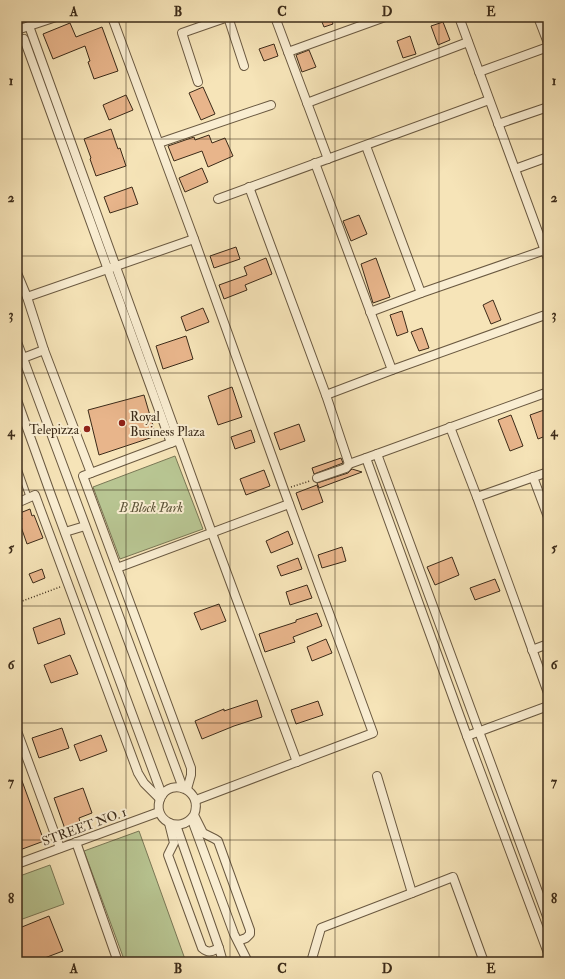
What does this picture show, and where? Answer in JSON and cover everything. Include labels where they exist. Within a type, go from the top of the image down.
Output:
[{"type":"street","points":[[17,30],[56,17]]},
{"type":"street","points":[[112,17],[373,732],[196,800]]},
{"type":"street","points":[[198,82],[182,33],[228,17],[244,66]]},
{"type":"street","points":[[275,17],[328,159]]},
{"type":"street","points":[[288,52],[385,17]]},
{"type":"street","points":[[459,17],[498,124],[545,245],[548,259]]},
{"type":"street","points":[[538,17],[548,43]]},
{"type":"street","points":[[29,26],[20,41],[112,268]]},
{"type":"street","points":[[29,26],[112,268],[175,442],[212,533],[297,762]]},
{"type":"street","points":[[307,103],[468,42]]},
{"type":"street","points":[[479,72],[548,47]]},
{"type":"street","points":[[218,199],[489,100]]},
{"type":"street","points":[[159,143],[272,105]]},
{"type":"street","points":[[498,124],[548,107]]},
{"type":"street","points":[[366,146],[421,293]]},
{"type":"street","points":[[515,169],[548,157]]},
{"type":"street","points":[[315,163],[392,370]]},
{"type":"street","points":[[249,187],[326,395],[349,464]]},
{"type":"street","points":[[27,297],[194,239]]},
{"type":"street","points":[[370,312],[545,245]]},
{"type":"street","points":[[17,273],[27,297],[44,350],[91,473]]},
{"type":"street","points":[[326,395],[548,314]]},
{"type":"street","points":[[17,342],[85,526],[185,788],[196,800],[196,810],[193,817],[187,822],[172,824],[165,820],[159,812],[161,797],[171,788],[185,788]]},
{"type":"street","points":[[23,358],[44,350]]},
{"type":"street","points":[[317,478],[346,468],[349,464],[548,392]]},
{"type":"street","points":[[17,400],[161,797]]},
{"type":"street","points":[[450,427],[548,693]]},
{"type":"street","points":[[175,442],[83,476],[191,768],[191,775],[185,788]]},
{"type":"street","points":[[377,454],[479,732],[546,907],[548,919]]},
{"type":"street","points":[[366,458],[548,953]]},
{"type":"street","points":[[477,497],[548,472]]},
{"type":"street","points":[[534,477],[548,517]]},
{"type":"street","points":[[17,502],[32,496],[68,584],[138,773],[144,783],[161,797]]},
{"type":"street","points":[[117,568],[289,504]]},
{"type":"street","points":[[65,532],[85,526]]},
{"type":"street","points":[[532,650],[548,644]]},
{"type":"street","points":[[468,736],[548,706]]},
{"type":"street","points":[[17,731],[60,848]]},
{"type":"street","points":[[378,776],[412,893]]},
{"type":"street","name":"STREET NO. 1","points":[[17,864],[159,812]]},
{"type":"street","points":[[193,817],[203,833],[218,841],[250,930],[250,934],[246,938],[238,941]]},
{"type":"street","points":[[193,817],[238,941],[248,962]]},
{"type":"street","points":[[172,824],[220,948],[223,962]]},
{"type":"street","points":[[172,824],[174,843],[168,855],[202,948],[211,952],[220,948]]},
{"type":"street","points":[[76,842],[118,962]]},
{"type":"street","points":[[311,962],[321,928],[453,876],[484,962]]},
{"type":"street","points":[[533,912],[546,907]]},
{"type":"lane","points":[[17,464],[32,496]]},
{"type":"path","points":[[284,490],[317,478]]},
{"type":"path","points":[[17,603],[68,584]]},
{"type":"green space","name":"B Block Park","points":[[175,456],[203,529],[120,559],[93,487]]},
{"type":"green space","points":[[139,831],[186,962],[125,962],[84,851]]},
{"type":"green space","points":[[50,865],[64,904],[17,921],[17,877]]},
{"type":"building","points":[[17,17],[38,17],[17,24]]},
{"type":"building","points":[[320,17],[330,17],[333,24],[324,27]]},
{"type":"building","points":[[443,22],[450,40],[438,45],[431,26]]},
{"type":"building","points":[[70,23],[76,37],[102,27],[118,71],[94,79],[88,62],[90,61],[85,46],[53,59],[43,34]]},
{"type":"building","points":[[410,36],[416,54],[403,58],[397,41]]},
{"type":"building","points":[[274,44],[278,56],[264,61],[259,49]]},
{"type":"building","points":[[309,50],[316,67],[302,72],[296,55]]},
{"type":"building","points":[[203,87],[215,114],[201,120],[189,93]]},
{"type":"building","points":[[126,95],[133,110],[109,120],[103,105]]},
{"type":"building","points":[[111,129],[118,149],[120,148],[126,166],[96,176],[84,139]]},
{"type":"building","points":[[209,135],[212,143],[225,138],[233,156],[208,167],[202,151],[174,161],[168,146],[194,137],[195,140]]},
{"type":"building","points":[[202,168],[208,182],[185,192],[179,178]]},
{"type":"building","points":[[132,187],[138,204],[110,213],[104,197]]},
{"type":"building","points":[[359,215],[367,234],[351,241],[343,221]]},
{"type":"building","points":[[236,247],[240,259],[214,268],[210,256]]},
{"type":"building","points":[[266,258],[272,274],[245,285],[247,290],[224,299],[219,285],[247,275],[244,267]]},
{"type":"building","points":[[376,258],[390,297],[373,303],[361,264]]},
{"type":"building","points":[[493,300],[501,320],[491,324],[483,305]]},
{"type":"building","points":[[203,308],[209,322],[186,331],[181,317]]},
{"type":"building","points":[[402,311],[408,332],[397,336],[390,315]]},
{"type":"building","points":[[422,328],[429,348],[419,351],[411,332]]},
{"type":"building","points":[[186,336],[193,359],[163,369],[156,346]]},
{"type":"building","points":[[232,387],[242,417],[218,425],[208,396]]},
{"type":"building","name":"Royal Business Plaza","points":[[144,395],[156,436],[99,455],[88,410]]},
{"type":"building","points":[[544,410],[548,420],[548,435],[538,439],[530,415]]},
{"type":"building","points":[[511,415],[523,446],[510,451],[498,420]]},
{"type":"building","points":[[299,424],[305,441],[280,450],[274,433]]},
{"type":"building","points":[[251,430],[255,442],[235,449],[231,437]]},
{"type":"building","points":[[341,458],[343,463],[314,474],[312,468]]},
{"type":"building","points":[[352,469],[362,472],[319,488],[317,483],[348,473]]},
{"type":"building","points":[[264,470],[270,486],[246,495],[240,479]]},
{"type":"building","points":[[317,485],[323,502],[302,510],[296,493]]},
{"type":"building","points":[[30,509],[43,538],[27,544],[19,521],[22,519],[20,513]]},
{"type":"building","points":[[288,531],[293,544],[271,553],[266,541]]},
{"type":"building","points":[[342,547],[346,561],[322,568],[318,555]]},
{"type":"building","points":[[452,557],[459,575],[435,585],[427,567]]},
{"type":"building","points":[[298,558],[302,569],[281,576],[277,566]]},
{"type":"building","points":[[42,569],[45,578],[33,583],[29,574]]},
{"type":"building","points":[[495,579],[500,591],[475,600],[470,588]]},
{"type":"building","points":[[307,585],[312,598],[290,605],[286,592]]},
{"type":"building","points":[[219,604],[226,621],[201,630],[194,613]]},
{"type":"building","points":[[317,613],[322,626],[293,637],[295,642],[265,652],[259,634],[296,622],[296,620]]},
{"type":"building","points":[[60,618],[65,634],[38,644],[33,628]]},
{"type":"building","points":[[326,639],[332,653],[312,661],[307,647]]},
{"type":"building","points":[[70,655],[78,674],[51,683],[44,665]]},
{"type":"building","points":[[257,700],[262,717],[202,739],[195,721],[224,709],[224,711]]},
{"type":"building","points":[[318,701],[323,715],[296,724],[291,710]]},
{"type":"building","points":[[62,728],[69,748],[39,758],[32,738]]},
{"type":"building","points":[[101,735],[107,751],[80,761],[74,745]]},
{"type":"building","points":[[17,770],[44,841],[17,851]]},
{"type":"building","points":[[83,788],[92,813],[79,818],[80,823],[65,829],[54,798]]},
{"type":"building","points":[[49,916],[63,951],[34,962],[17,962],[17,929]]},
{"type":"place","name":"Royal Business Plaza","points":[[122,423]]},
{"type":"place","name":"Telepizza","points":[[87,429]]}]
